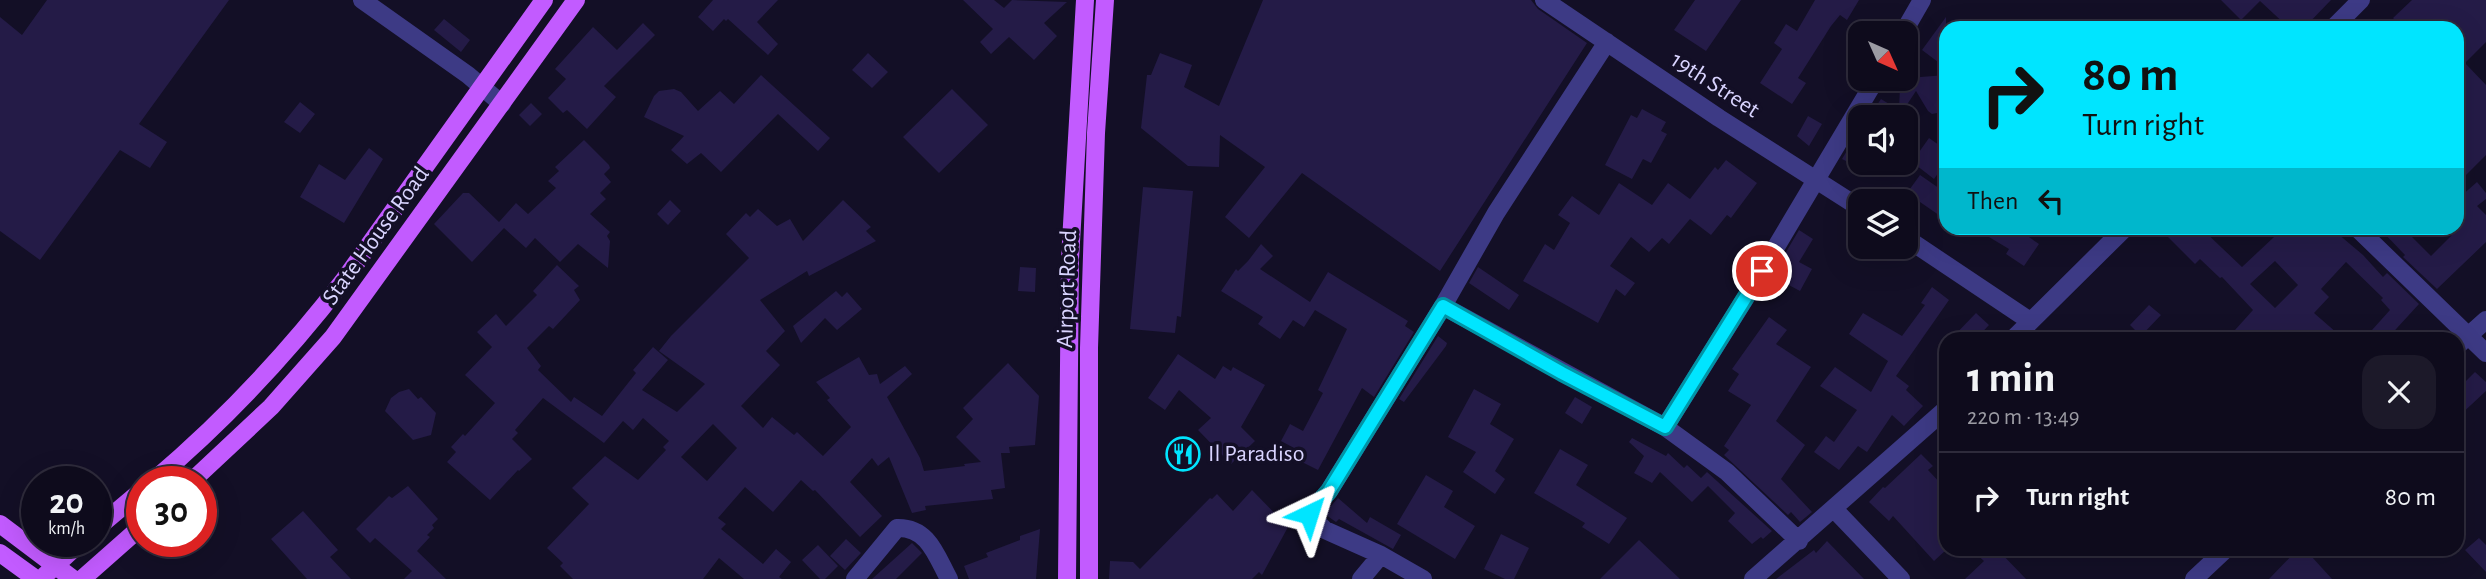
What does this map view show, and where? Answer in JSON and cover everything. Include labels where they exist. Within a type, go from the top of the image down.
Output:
[{"type":"main road","points":[[172,465],[252,389],[312,321],[362,256],[544,0]]},
{"type":"main road","name":"State House Road","points":[[208,466],[271,407],[333,337],[576,0]]},
{"type":"main road","name":"Airport Road","points":[[1067,579],[1070,259],[1085,0]]},
{"type":"main road","name":"Airport Road","points":[[1089,579],[1089,348],[1096,133],[1105,0]]},
{"type":"main road","points":[[362,256],[383,270]]},
{"type":"main road","points":[[1070,259],[1093,258]]},
{"type":"main road","points":[[112,515],[126,504]]},
{"type":"main road","points":[[0,524],[73,579]]},
{"type":"main road","points":[[82,579],[126,540]]},
{"type":"main road","points":[[0,553],[38,579],[63,557]]},
{"type":"street","points":[[362,0],[468,75],[502,104]]},
{"type":"street","name":"19th Street","points":[[1544,0],[1848,200]]},
{"type":"street","points":[[1910,21],[1922,0]]},
{"type":"street","points":[[2340,21],[2361,0]]},
{"type":"street","points":[[1423,579],[1381,555],[1325,530],[1309,514],[1329,491],[1443,306],[1503,202],[1607,43]]},
{"type":"street","points":[[1665,427],[1869,91]]},
{"type":"street","points":[[2019,332],[2118,235]]},
{"type":"street","points":[[2364,235],[2455,332]]},
{"type":"street","points":[[1918,246],[2029,321]]},
{"type":"street","points":[[1443,306],[1665,427],[1727,472],[1799,541]]},
{"type":"street","points":[[2464,340],[2486,320]]},
{"type":"street","points":[[2464,342],[2486,353]]},
{"type":"street","points":[[1753,579],[1939,415]]},
{"type":"street","points":[[1834,509],[1901,579]]},
{"type":"street","points":[[855,579],[897,528],[911,527],[927,540],[949,579]]},
{"type":"street","points":[[1361,579],[1381,555]]},
{"type":"street","points":[[2194,579],[2219,556]]},
{"type":"building","points":[[47,0],[229,0],[139,124],[167,142],[150,168],[120,150],[40,260],[0,231],[0,17],[22,35]]},
{"type":"building","points":[[713,0],[778,0],[757,22],[778,44],[768,55],[728,19],[724,19],[713,31],[698,17]]},
{"type":"building","points":[[963,0],[994,0],[1004,8],[1012,0],[1067,2],[1044,23],[1057,36],[1034,60],[1009,37],[991,54],[980,42],[993,29]]},
{"type":"building","points":[[1263,0],[1531,0],[1538,9],[1587,43],[1440,271],[1302,173],[1249,238],[1225,217],[1265,167],[1220,135],[1219,167],[1188,166],[1141,128],[1147,75],[1151,75],[1160,53],[1192,65],[1184,87],[1219,106]]},
{"type":"building","points":[[1695,0],[1741,0],[1706,51],[1674,30]]},
{"type":"building","points":[[1815,0],[1859,0],[1847,20],[1840,15],[1831,26],[1798,78],[1806,83],[1792,104],[1760,83],[1782,49],[1774,43],[1786,24],[1797,31]]},
{"type":"building","points":[[2221,0],[2331,0],[2311,21],[2281,21],[2260,1],[2241,20]]},
{"type":"building","points":[[2412,0],[2486,0],[2486,42],[2465,63],[2486,85],[2486,155],[2466,175],[2464,21],[2396,21],[2393,18]]},
{"type":"building","points":[[444,19],[470,40],[461,52],[434,30]]},
{"type":"building","points":[[643,23],[655,35],[604,86],[616,97],[587,129],[567,110],[563,113],[548,98],[566,79],[555,69],[593,27],[617,50]]},
{"type":"building","points":[[1939,27],[1939,63],[1922,50]]},
{"type":"building","points":[[868,53],[888,72],[872,88],[852,70]]},
{"type":"building","points":[[761,75],[830,138],[818,151],[778,114],[721,172],[701,153],[687,164],[671,150],[684,136],[644,117],[659,91],[674,89],[681,92],[698,111],[720,91],[734,104]]},
{"type":"building","points":[[1939,76],[1939,113],[1932,114],[1916,91],[1918,77]]},
{"type":"building","points":[[952,89],[988,125],[939,173],[903,137]]},
{"type":"building","points":[[1900,91],[1916,91],[1907,105],[1899,105]]},
{"type":"building","points":[[1881,99],[1891,105],[1877,105]]},
{"type":"building","points":[[300,102],[315,114],[300,133],[284,122]]},
{"type":"building","points":[[531,103],[542,114],[530,126],[519,115]]},
{"type":"building","points":[[1642,109],[1666,122],[1661,131],[1667,134],[1651,163],[1643,159],[1632,179],[1605,165],[1631,115],[1637,118]]},
{"type":"building","points":[[1808,116],[1822,124],[1809,146],[1797,136]]},
{"type":"building","points":[[1929,138],[1939,145],[1939,172],[1934,179],[1918,167],[1918,154]]},
{"type":"building","points":[[584,140],[610,168],[604,174],[611,182],[600,193],[606,199],[590,214],[610,232],[607,236],[610,241],[608,268],[578,244],[560,262],[535,238],[526,248],[504,228],[472,262],[434,224],[463,193],[469,193],[499,222],[516,203],[528,214],[556,188],[548,181],[559,171],[555,167]]},
{"type":"building","points":[[369,148],[383,159],[344,223],[300,197],[319,164],[345,180]]},
{"type":"building","points":[[1848,149],[1848,162],[1842,159]]},
{"type":"building","points":[[1726,160],[1757,183],[1731,218],[1727,215],[1711,235],[1690,219],[1669,244],[1662,238],[1649,252],[1631,237],[1610,266],[1635,283],[1625,296],[1616,289],[1598,323],[1523,281],[1545,244],[1554,250],[1570,223],[1558,215],[1572,196],[1599,215],[1619,183],[1652,205],[1668,183],[1690,199],[1715,167],[1718,170]]},
{"type":"building","points":[[1920,175],[1939,188],[1939,215],[1918,201],[1918,189],[1910,189]]},
{"type":"building","points":[[2477,182],[2486,193],[2486,199],[2477,206],[2486,215],[2486,242],[2437,289],[2403,257],[2405,255],[2386,235],[2410,235],[2431,256],[2452,235],[2464,235],[2464,193]]},
{"type":"building","points":[[1143,187],[1193,191],[1181,317],[1177,316],[1175,333],[1130,329]]},
{"type":"building","points":[[670,200],[681,211],[668,225],[657,214]]},
{"type":"building","points":[[843,200],[871,227],[866,231],[876,241],[809,276],[807,271],[760,300],[785,331],[766,351],[780,365],[741,406],[763,428],[772,417],[794,435],[797,432],[823,456],[851,427],[827,400],[830,398],[816,382],[859,357],[869,375],[877,374],[880,384],[905,366],[912,374],[887,397],[920,458],[924,471],[965,466],[964,464],[981,462],[956,437],[973,419],[963,408],[1008,363],[1039,396],[1035,445],[1009,447],[1010,453],[1001,453],[1005,488],[991,490],[993,499],[925,506],[926,510],[912,513],[889,457],[878,466],[872,458],[850,482],[882,516],[860,537],[815,490],[801,480],[773,512],[745,487],[718,518],[726,524],[721,529],[763,564],[776,549],[791,562],[779,577],[782,579],[744,579],[719,558],[703,579],[573,579],[560,566],[563,563],[547,548],[589,504],[572,488],[605,456],[638,480],[666,450],[663,447],[669,441],[643,418],[633,430],[623,421],[604,443],[543,398],[515,430],[518,433],[512,439],[532,459],[490,500],[447,462],[456,452],[451,447],[463,434],[465,436],[495,403],[465,375],[492,347],[477,332],[496,314],[506,326],[537,295],[533,291],[557,265],[579,286],[574,290],[580,300],[553,329],[549,326],[527,348],[541,366],[538,370],[571,402],[574,397],[602,416],[636,373],[633,370],[653,347],[668,360],[642,390],[677,412],[705,384],[659,351],[749,258],[726,234],[746,213],[750,217],[758,209],[777,226],[790,219],[803,241]],"holes":[[[713,424],[737,448],[707,481],[681,457]]]},
{"type":"building","points":[[1799,230],[1813,239],[1799,262],[1812,269],[1800,291],[1772,276]]},
{"type":"building","points":[[1986,235],[2026,235],[2039,244],[2024,266],[2006,254],[2009,249]]},
{"type":"building","points":[[2168,235],[2208,235],[2242,267],[2274,237],[2272,235],[2339,235],[2383,277],[2387,273],[2419,304],[2393,332],[2370,332],[2390,310],[2381,300],[2383,298],[2346,262],[2321,289],[2329,297],[2314,313],[2336,332],[2233,332],[2253,310],[2222,277],[2200,259],[2195,264]],"holes":[[[2275,261],[2298,285],[2275,308],[2250,284]]]},
{"type":"building","points":[[1261,244],[1273,256],[1260,269],[1310,302],[1328,272],[1408,321],[1405,326],[1414,332],[1374,397],[1362,388],[1318,470],[1290,456],[1294,448],[1281,441],[1290,424],[1303,431],[1323,393],[1318,390],[1347,329],[1315,310],[1304,327],[1293,320],[1280,339],[1258,324],[1263,317],[1221,291],[1236,269],[1238,271],[1248,261]]},
{"type":"building","points":[[1020,267],[1036,268],[1035,292],[1018,291]]},
{"type":"building","points":[[1478,267],[1519,295],[1509,310],[1469,283]]},
{"type":"building","points":[[1932,287],[1949,300],[1896,376],[1909,386],[1906,390],[1923,406],[1904,426],[1892,415],[1867,452],[1858,446],[1839,470],[1814,452],[1826,436],[1834,442],[1857,410],[1820,386],[1835,367],[1871,392],[1888,361],[1849,334],[1863,313],[1902,336],[1925,305],[1921,303]]},
{"type":"building","points":[[836,291],[842,297],[847,292],[862,309],[837,330],[825,318],[801,343],[793,326]]},
{"type":"building","points":[[2149,305],[2161,315],[2145,332],[2137,332],[2130,325]]},
{"type":"building","points":[[1976,313],[1989,325],[1982,332],[1958,332]]},
{"type":"building","points":[[1769,317],[1787,330],[1776,344],[1811,367],[1776,421],[1805,445],[1781,479],[1812,512],[1800,522],[1791,512],[1788,515],[1724,455],[1729,450],[1724,446],[1751,405],[1728,391],[1739,374],[1732,369]]},
{"type":"building","points":[[1438,336],[1447,343],[1446,346],[1404,402],[1399,399]]},
{"type":"building","points":[[1178,354],[1215,379],[1223,366],[1231,371],[1233,367],[1265,385],[1241,427],[1255,441],[1231,464],[1198,430],[1211,418],[1179,390],[1165,410],[1148,398]]},
{"type":"building","points":[[2475,372],[2486,382],[2486,391],[2464,411],[2464,383]]},
{"type":"building","points":[[409,389],[436,413],[431,435],[413,440],[385,411],[391,398]]},
{"type":"building","points":[[1474,389],[1501,404],[1490,424],[1514,439],[1495,471],[1505,479],[1495,494],[1463,472],[1476,452],[1448,437]]},
{"type":"building","points":[[1575,397],[1592,407],[1582,424],[1565,413]]},
{"type":"building","points":[[1632,438],[1666,456],[1668,453],[1684,468],[1687,465],[1701,478],[1707,472],[1772,531],[1752,544],[1728,521],[1735,513],[1708,486],[1692,502],[1660,472],[1652,483],[1634,473],[1644,456],[1629,442]]},
{"type":"building","points":[[1560,449],[1588,465],[1576,485],[1627,518],[1609,544],[1582,527],[1585,523],[1534,493]]},
{"type":"building","points":[[1921,454],[1933,466],[1928,470],[1939,482],[1939,556],[1934,561],[1893,516],[1889,521],[1869,502]]},
{"type":"building","points":[[1426,475],[1453,491],[1444,507],[1475,526],[1455,559],[1397,524]]},
{"type":"building","points":[[408,486],[438,519],[427,535],[430,537],[417,551],[446,579],[404,579],[412,571],[375,538],[370,543],[356,529],[389,496],[392,498]]},
{"type":"building","points":[[1252,490],[1288,527],[1262,575],[1259,572],[1252,579],[1109,579],[1110,561],[1133,562],[1140,569],[1210,498],[1217,494],[1233,511]]},
{"type":"building","points":[[1338,498],[1367,523],[1370,517],[1401,535],[1393,549],[1339,519],[1336,522],[1326,515]]},
{"type":"building","points":[[303,511],[338,550],[330,557],[351,579],[307,579],[271,539]]},
{"type":"building","points":[[1040,529],[1036,579],[969,579],[964,566],[988,557],[986,553],[1020,540],[1020,536]]},
{"type":"building","points":[[1501,534],[1529,548],[1514,579],[1505,579],[1484,569]]},
{"type":"building","points":[[2479,538],[2486,545],[2486,572],[2465,550]]},
{"type":"building","points":[[846,539],[861,553],[845,570],[830,556]]},
{"type":"building","points":[[1639,540],[1680,579],[1600,579]]},
{"type":"building","points":[[1827,541],[1864,579],[1776,579],[1814,550],[1816,553]]},
{"type":"building","points":[[912,543],[922,553],[896,579],[872,579]]},
{"type":"building","points":[[818,545],[838,566],[825,579],[820,579],[802,560]]},
{"type":"building","points":[[1979,556],[2004,556],[2026,579],[1965,579],[1984,561]]},
{"type":"building","points":[[2291,556],[2313,556],[2332,579],[2269,579]]},
{"type":"place","name":"Il Paradiso","points":[[1183,454]]},
{"type":"route","points":[[1309,514],[1329,491],[1443,306],[1665,427],[1762,271]]}]
